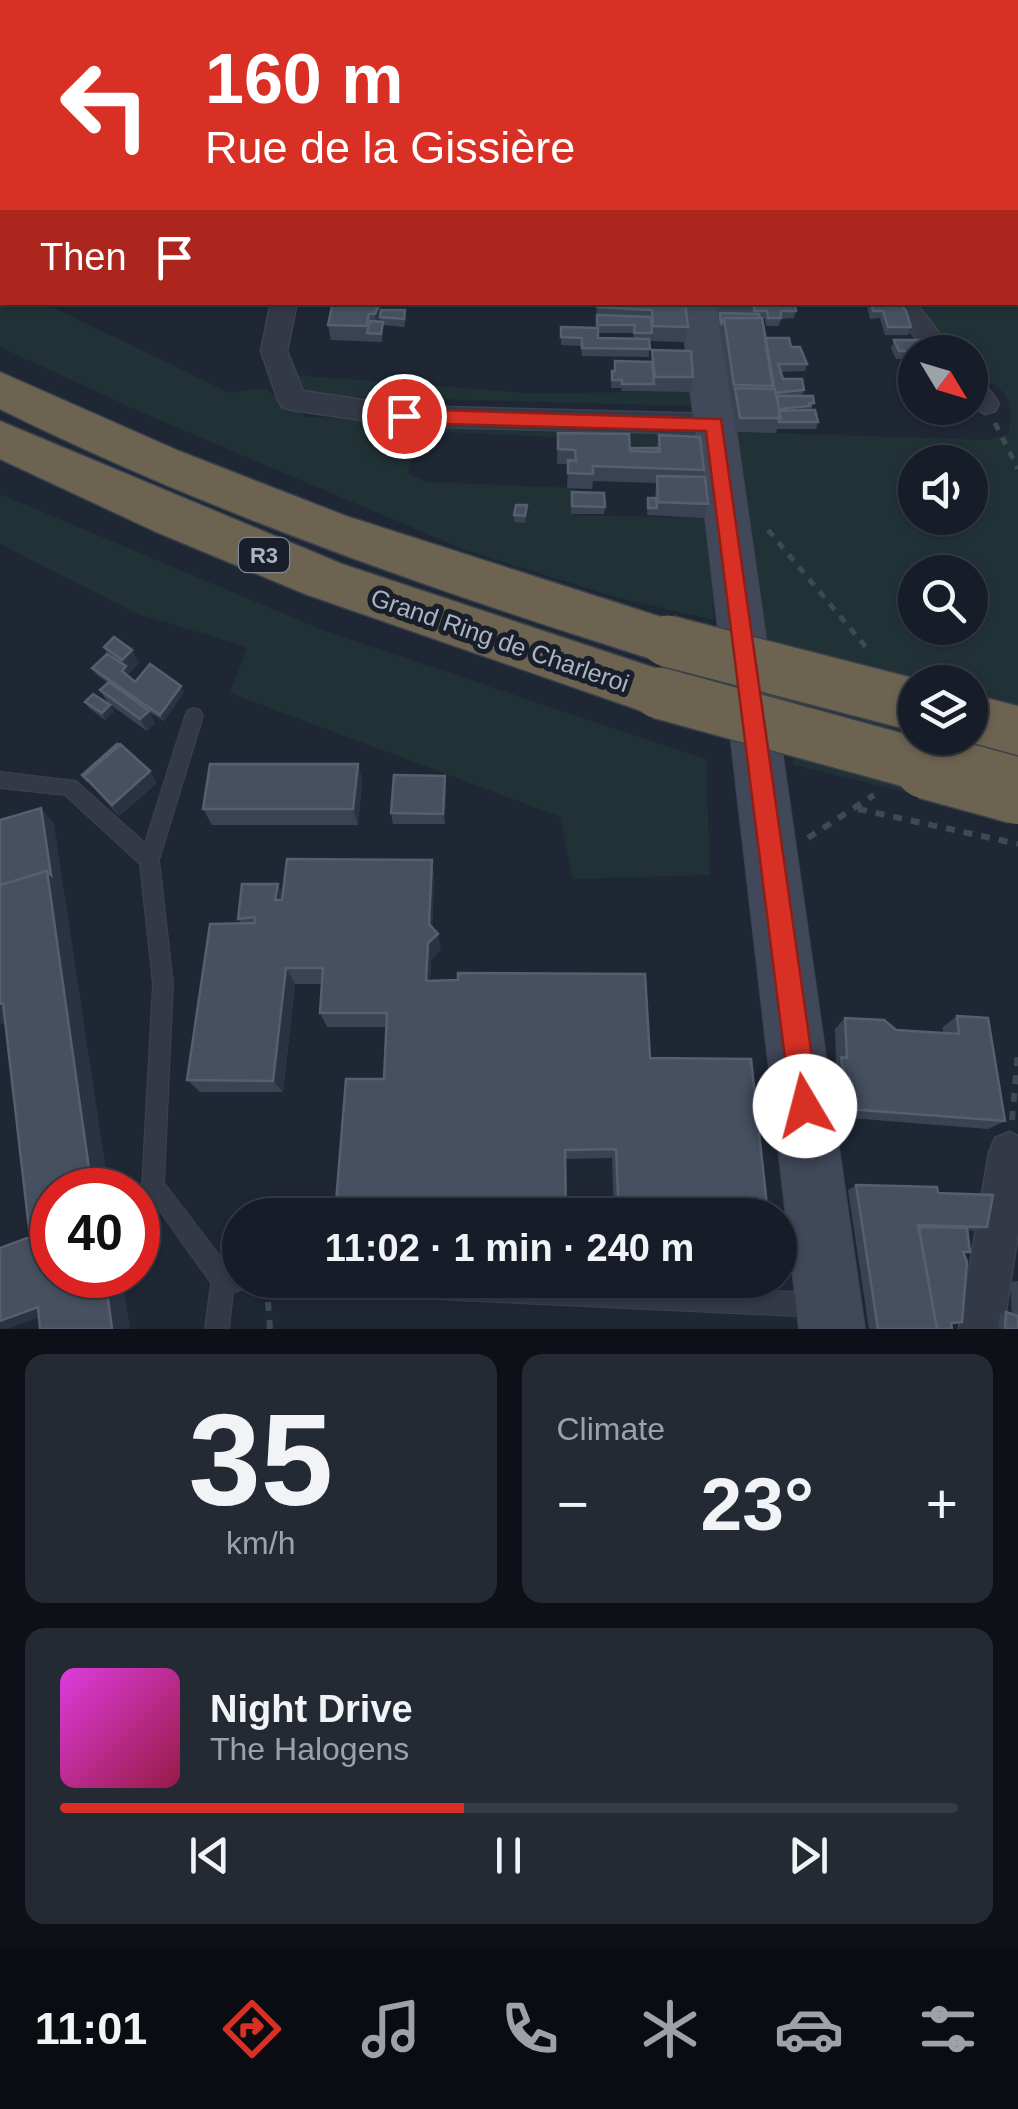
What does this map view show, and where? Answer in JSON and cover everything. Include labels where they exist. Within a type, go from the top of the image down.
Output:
[{"type":"highway","name":"Grand Ring de Charleroi","points":[[0,389],[194,478],[471,581],[663,667],[898,702]]},
{"type":"highway","name":"Grand Ring de Charleroi","points":[[0,439],[172,518],[324,579],[663,667],[1018,791]]},
{"type":"highway","points":[[988,724],[1018,731]]},
{"type":"street","points":[[283,305],[274,351],[292,400],[404,416],[714,424]]},
{"type":"street","points":[[699,305],[831,1318]]},
{"type":"street","points":[[903,305],[928,335]]},
{"type":"street","points":[[982,1329],[1010,1153]]},
{"type":"lane","points":[[194,716],[149,860],[163,984],[153,1186],[222,1268]]},
{"type":"lane","points":[[0,780],[69,786],[149,860]]},
{"type":"lane","points":[[217,1329],[226,1298]]},
{"type":"lane","points":[[542,1298],[831,1318]]},
{"type":"path","points":[[988,413],[1016,458],[1018,469]]},
{"type":"path","points":[[858,809],[1018,844]]},
{"type":"path","points":[[1010,1153],[1018,1053]]},
{"type":"shaded area","points":[[0,305],[48,305],[230,393],[264,388],[306,417],[699,435],[697,452],[554,437],[422,431],[407,473],[427,482],[575,488],[572,515],[711,518],[714,620],[619,598],[465,550],[143,413],[0,347]]},
{"type":"shaded area","points":[[912,305],[1018,305],[1018,819],[794,765],[757,618],[735,432],[989,440],[1008,434],[1010,420],[1008,400],[990,382],[988,335],[937,335]]},
{"type":"shaded area","points":[[294,375],[525,393],[691,392],[695,406],[322,396],[303,390]]},
{"type":"shaded area","points":[[0,494],[327,632],[706,759],[710,875],[572,879],[561,817],[230,693],[247,647],[138,614],[0,544]]},
{"type":"building","points":[[332,305],[379,305],[375,314],[369,314],[366,326],[328,325]]},
{"type":"building","points":[[685,305],[688,327],[653,326],[652,310],[597,307]]},
{"type":"building","points":[[755,305],[795,305],[796,311],[781,311],[781,318],[768,318],[767,311],[754,311]]},
{"type":"building","points":[[872,305],[901,305],[911,327],[888,327],[883,311],[873,311]]},
{"type":"building","points":[[381,310],[405,310],[404,319],[380,317]]},
{"type":"building","points":[[720,313],[759,314],[760,318],[724,318],[721,325]]},
{"type":"building","points":[[597,315],[651,317],[652,333],[634,333],[635,325],[597,325]]},
{"type":"building","points":[[724,318],[762,318],[774,386],[734,385]]},
{"type":"building","points":[[370,321],[383,322],[381,334],[367,333]]},
{"type":"building","points":[[561,327],[598,328],[598,338],[649,339],[650,349],[582,348],[582,338],[561,337]]},
{"type":"building","points":[[765,338],[789,338],[791,347],[800,347],[807,364],[778,364],[783,379],[802,379],[804,390],[776,393],[773,389]]},
{"type":"building","points":[[652,350],[691,351],[693,377],[655,377]]},
{"type":"building","points":[[615,361],[652,362],[654,384],[622,384],[622,380],[612,380]]},
{"type":"building","points":[[735,388],[775,389],[781,418],[740,418]]},
{"type":"building","points":[[777,396],[813,396],[814,403],[779,409]]},
{"type":"building","points":[[815,410],[818,422],[779,422],[779,411]]},
{"type":"building","points":[[558,433],[629,434],[630,451],[660,452],[659,435],[700,437],[704,470],[593,466],[593,474],[568,473],[568,460],[576,461],[575,450],[558,449]]},
{"type":"building","points":[[658,448],[658,452],[630,451]]},
{"type":"building","points":[[657,476],[705,477],[708,504],[658,502]]},
{"type":"building","points":[[572,492],[604,493],[605,507],[572,506]]},
{"type":"building","points":[[648,498],[656,498],[657,508],[648,508]]},
{"type":"building","points":[[516,505],[527,505],[525,516],[514,515]]},
{"type":"building","points":[[114,637],[132,650],[122,660],[104,647]]},
{"type":"building","points":[[107,654],[126,666],[122,671],[135,682],[150,664],[181,686],[160,715],[92,668]]},
{"type":"building","points":[[109,682],[149,711],[140,719],[100,690]]},
{"type":"building","points":[[93,694],[110,705],[102,713],[85,702]]},
{"type":"building","points":[[117,744],[84,776],[88,781],[82,775]]},
{"type":"building","points":[[120,744],[150,771],[112,805],[84,776]]},
{"type":"building","points":[[210,764],[358,764],[353,809],[203,809]]},
{"type":"building","points":[[394,775],[445,776],[443,814],[391,813]]},
{"type":"building","points":[[41,808],[51,875],[47,871],[0,885],[0,820]]},
{"type":"building","points":[[287,859],[432,860],[429,924],[438,934],[428,943],[426,981],[458,980],[458,973],[645,974],[650,1058],[751,1059],[766,1198],[618,1198],[616,1149],[565,1150],[566,1198],[336,1198],[346,1079],[384,1079],[387,1013],[320,1013],[323,968],[286,968],[273,1081],[187,1080],[210,924],[255,923],[255,917],[238,919],[242,884],[278,884],[275,900],[282,900]]},
{"type":"building","points":[[47,871],[89,1168],[30,1168],[30,1237],[3,1003],[0,1004],[0,885]]},
{"type":"building","points":[[957,1016],[988,1018],[1005,1121],[848,1109],[841,1057],[847,1058],[845,1018],[884,1020],[896,1030],[959,1034]]},
{"type":"building","points":[[856,1185],[937,1187],[938,1193],[993,1195],[987,1227],[918,1225],[937,1329],[878,1329]]},
{"type":"building","points":[[919,1227],[967,1228],[970,1252],[963,1252],[967,1262],[962,1322],[951,1323],[952,1329],[937,1329]]},
{"type":"building","points":[[30,1237],[30,1298],[108,1298],[112,1329],[40,1329],[38,1307],[0,1321],[0,1248]]},
{"type":"building","points":[[1006,1312],[1018,1316],[1018,1329],[1005,1329]]},
{"type":"route","points":[[404,416],[714,424],[805,1106]]}]
